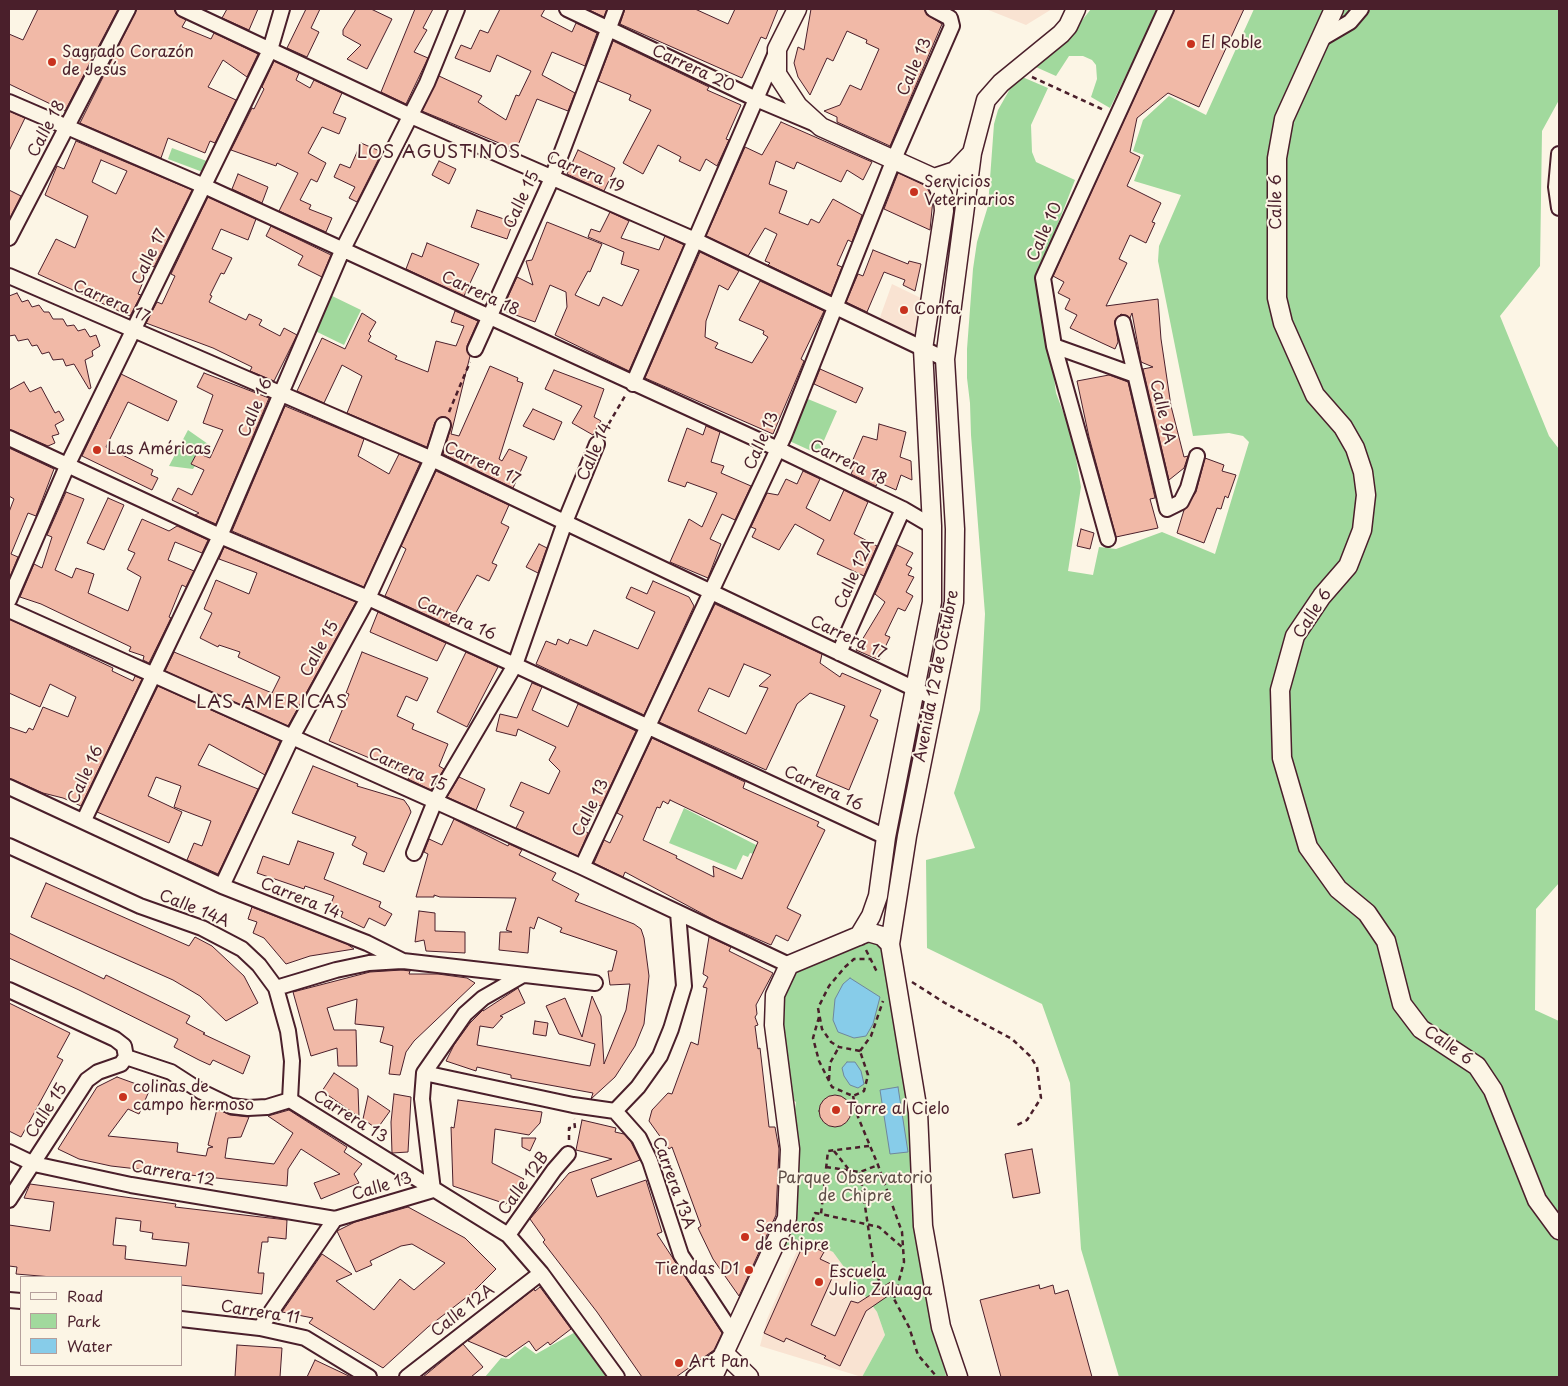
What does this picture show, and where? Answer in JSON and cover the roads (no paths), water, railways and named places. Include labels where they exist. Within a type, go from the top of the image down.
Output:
[{"type":"main road","points":[[778,49],[797,9]]},
{"type":"main road","name":"Avenida 12 de Octubre","points":[[958,1377],[941,1328],[923,1226],[918,1112],[886,972],[907,836],[954,602],[955,529],[945,359],[972,153],[986,100],[1001,82],[1061,34],[1068,26],[1076,9]]},
{"type":"main road","name":"Calle 6","points":[[1334,9],[1284,119],[1277,158],[1277,298],[1283,323],[1314,394],[1343,427],[1355,448],[1363,472],[1366,496],[1362,530],[1348,566],[1322,596],[1296,636],[1280,690],[1282,758],[1308,847],[1338,889],[1367,913],[1386,942],[1402,1004],[1421,1029],[1477,1066],[1493,1090],[1537,1200],[1559,1230]]},
{"type":"main road","name":"Carrera 20","points":[[778,49],[777,74],[798,106],[821,127],[934,178]]},
{"type":"main road","points":[[934,178],[954,171],[972,153]]},
{"type":"main road","name":"Avenida 12 de Octubre","points":[[858,936],[871,916],[878,896],[886,837],[932,602],[932,526],[923,349],[944,211],[943,196],[934,178]]},
{"type":"main road","points":[[713,1377],[787,1218],[790,1149],[774,1025],[775,995],[789,965],[858,936],[873,933],[882,936],[890,944]]},
{"type":"main road","points":[[724,1353],[749,1377]]},
{"type":"street","name":"Calle 18","points":[[9,238],[128,9]]},
{"type":"street","name":"Carrera 19","points":[[183,9],[411,116],[695,240],[945,359]]},
{"type":"street","name":"Calle 17","points":[[9,600],[68,464],[270,50],[282,9]]},
{"type":"street","name":"Calle 16","points":[[84,820],[220,536],[342,251],[427,83],[457,9]]},
{"type":"street","name":"Carrera 20","points":[[567,9],[756,99],[821,127]]},
{"type":"street","name":"Calle 15","points":[[475,349],[552,178],[616,9]]},
{"type":"street","name":"Calle 13","points":[[582,867],[778,449],[894,159],[953,21],[933,9]]},
{"type":"street","name":"Calle 10","points":[[1108,539],[1054,346],[1043,278],[1166,9]]},
{"type":"street","points":[[1321,38],[1350,22],[1361,9]]},
{"type":"street","points":[[633,384],[778,49]]},
{"type":"street","name":"Carrera 18","points":[[9,102],[204,186],[342,251],[778,449],[903,509],[932,526]]},
{"type":"street","points":[[1559,154],[1556,187],[1559,208]]},
{"type":"street","name":"Carrera 17","points":[[9,276],[133,332],[432,459],[934,698]]},
{"type":"street","name":"Calle 9A","points":[[1123,323],[1167,509],[1181,502],[1188,488],[1197,456]]},
{"type":"street","points":[[1054,346],[1135,375]]},
{"type":"street","name":"Calle 15","points":[[222,886],[292,737],[368,598],[432,459],[443,425]]},
{"type":"street","name":"Carrera 16","points":[[9,438],[220,536],[368,598],[886,837]]},
{"type":"street","name":"Calle 14","points":[[414,853],[435,802],[515,665],[565,522],[597,444]]},
{"type":"street","name":"Calle 12A","points":[[839,653],[903,509]]},
{"type":"street","name":"Carrera 15","points":[[9,610],[582,867],[789,965]]},
{"type":"street","name":"Carrera 14","points":[[9,787],[84,820],[222,886],[367,943],[403,961],[595,983]]},
{"type":"street","name":"Calle 14A","points":[[9,846],[140,906],[202,928],[242,949],[259,965],[276,988],[288,1031],[292,1061],[290,1100]]},
{"type":"street","points":[[523,975],[483,998],[465,1014],[424,1073],[574,1105],[615,1111],[638,1087],[654,1064],[671,1029],[684,986],[678,913]]},
{"type":"street","points":[[276,988],[336,970],[370,963],[403,961]]},
{"type":"street","points":[[9,990],[116,1039],[124,1046],[126,1057]]},
{"type":"street","name":"Calle 15","points":[[9,1200],[87,1080],[98,1072],[121,1064],[126,1057]]},
{"type":"street","name":"Carrera 13","points":[[126,1057],[171,1072],[202,1092],[231,1106],[248,1108],[267,1107],[290,1100],[432,1190],[508,1235],[541,1273],[617,1377]]},
{"type":"street","name":"Calle 13","points":[[260,1328],[335,1219],[432,1190],[422,1099],[424,1073]]},
{"type":"street","name":"Carrera 13A","points":[[615,1111],[639,1138],[646,1153],[681,1255],[733,1334]]},
{"type":"street","name":"Carrera 12","points":[[9,1152],[34,1164],[131,1185],[335,1219]]},
{"type":"street","name":"Calle 12B","points":[[508,1235],[554,1170],[568,1154]]},
{"type":"street","name":"Calle 12A","points":[[407,1377],[541,1273]]},
{"type":"street","name":"Carrera 11","points":[[182,1319],[260,1328],[305,1338],[352,1373]]},
{"type":"street","points":[[694,1377],[724,1353]]},
{"type":"street","points":[[352,1373],[369,1377]]},
{"type":"water","points":[[850,978],[880,997],[873,1024],[866,1036],[854,1038],[838,1032],[833,1020],[835,999],[843,984]]},
{"type":"water","points":[[847,1062],[855,1062],[861,1071],[864,1084],[858,1088],[850,1085],[844,1076],[842,1068]]},
{"type":"water","points":[[898,1087],[908,1152],[890,1154],[880,1090]]},
{"type":"place","name":"El Roble","points":[[1191,44]]},
{"type":"place","name":"Sagrado Corazón de Jesús","points":[[52,62]]},
{"type":"place","name":"Servicios Veterinarios","points":[[914,192]]},
{"type":"place","name":"Confa","points":[[904,310]]},
{"type":"place","name":"Las Américas","points":[[97,450]]},
{"type":"place","name":"colinas de campo hermoso","points":[[123,1097]]},
{"type":"place","name":"Torre al Cielo","points":[[836,1110]]},
{"type":"place","name":"Senderos de Chipre","points":[[745,1237]]},
{"type":"place","name":"Tiendas D1","points":[[749,1270]]},
{"type":"place","name":"Escuela Julio Zuluaga","points":[[819,1282]]},
{"type":"place","name":"Art Pan","points":[[679,1363]]},
{"type":"district","name":"LOS AGUSTINOS","points":[[439,153]]},
{"type":"district","name":"LAS AMERICAS","points":[[272,703]]},
{"type":"park label","name":"Parque Observatorio de Chipre","points":[[855,1188]]}]
